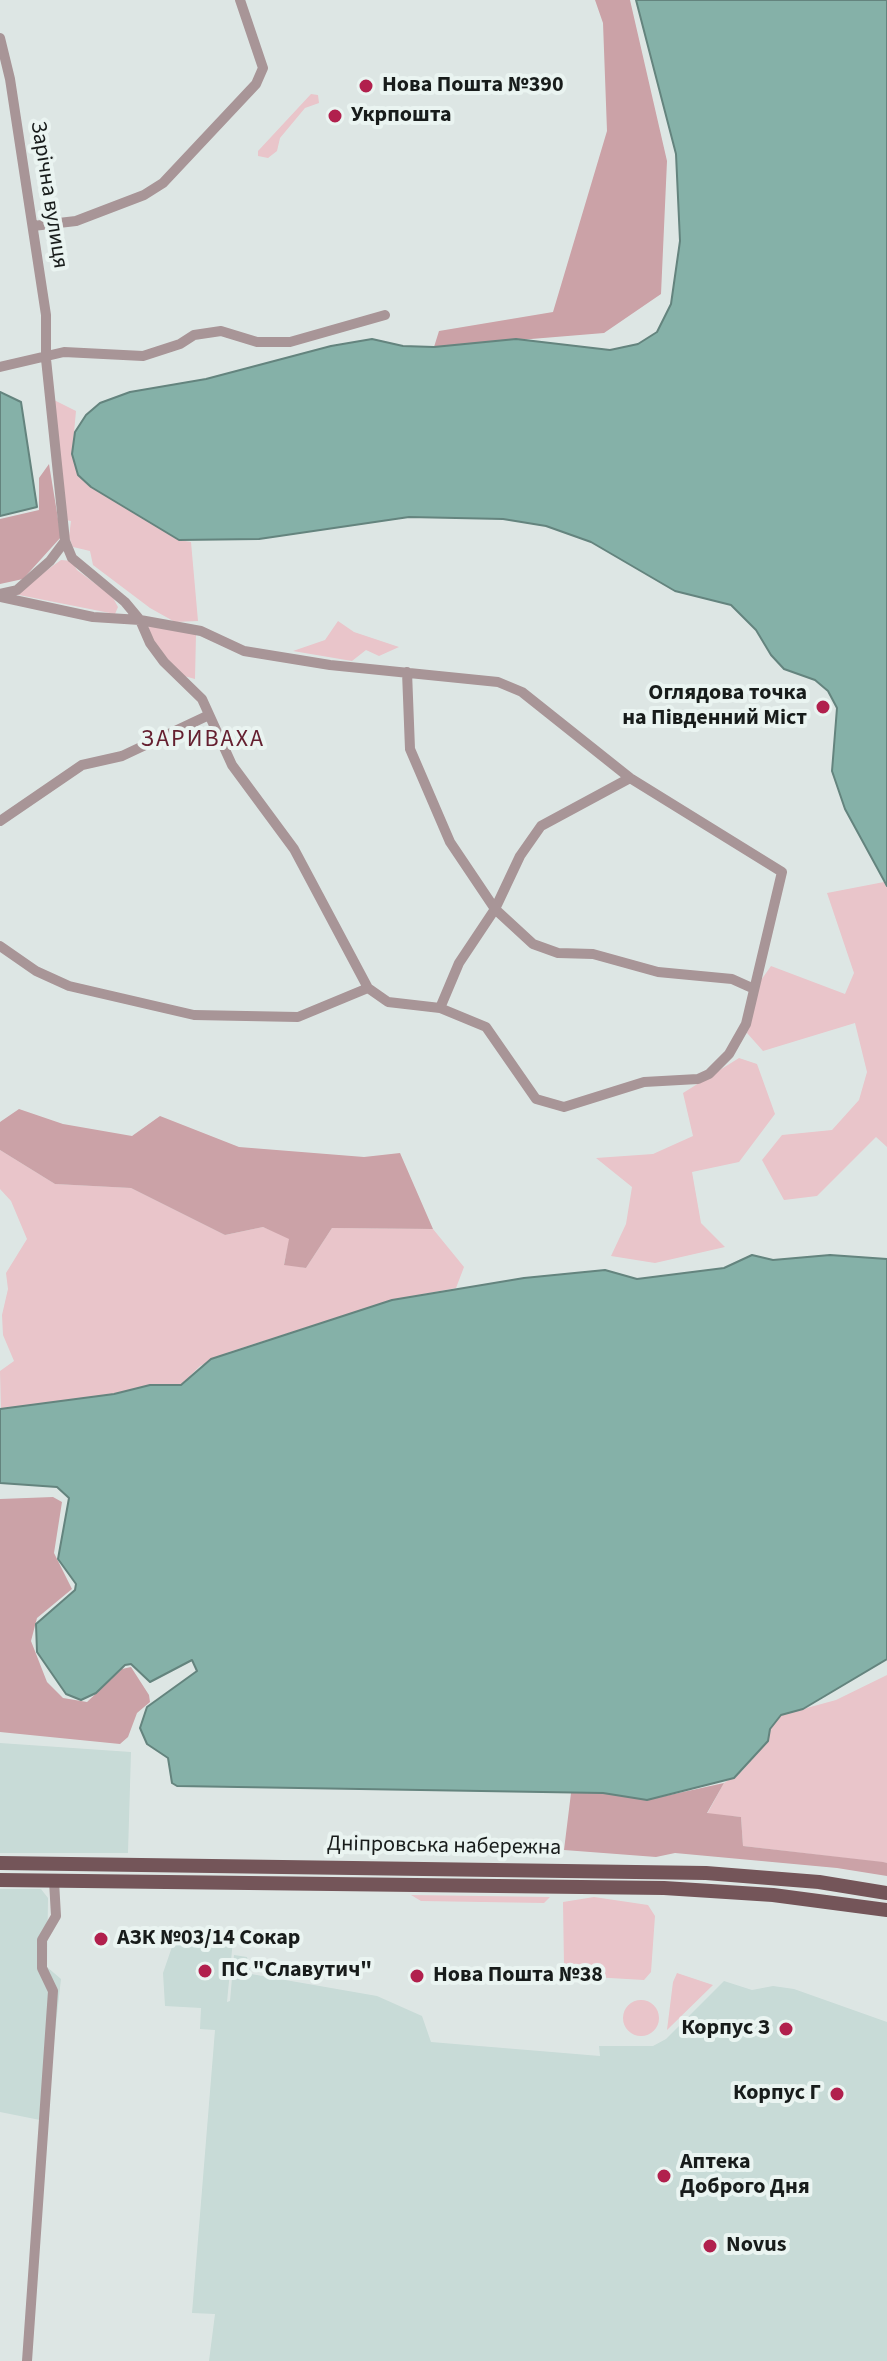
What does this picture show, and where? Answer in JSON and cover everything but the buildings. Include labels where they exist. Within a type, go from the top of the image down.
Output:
[{"type":"main road","name":"Дніпровська набережна","points":[[0,1863],[706,1873],[819,1882],[887,1893]]},
{"type":"main road","name":"Дніпровська набережна","points":[[0,1880],[664,1888],[773,1895],[887,1910]]},
{"type":"street","points":[[33,226],[76,221],[144,195],[163,183],[256,84],[263,68],[240,0]]},
{"type":"street","name":"Зарічна вулиця","points":[[0,38],[10,79],[46,315],[46,359],[65,541]]},
{"type":"street","points":[[0,367],[46,359],[64,352],[143,356],[180,344],[194,335],[221,331],[257,342],[290,342],[385,315]]},
{"type":"street","points":[[0,596],[17,590],[50,561],[65,541]]},
{"type":"street","points":[[0,596],[93,617],[140,620],[201,631],[244,651],[498,682],[522,692],[630,778],[782,872],[741,1037],[709,1074],[682,1082],[644,1082],[564,1107],[536,1099],[486,1027],[440,1008],[388,1002],[368,988],[294,849],[232,765],[202,699],[150,643],[140,620],[125,602],[72,558],[65,541]]},
{"type":"street","points":[[407,672],[410,749],[450,842],[495,909],[533,944],[558,953],[593,954],[658,972],[732,979],[752,988]]},
{"type":"street","points":[[0,821],[82,765],[122,756],[209,715]]},
{"type":"street","points":[[440,1008],[459,963],[495,909],[520,856],[541,826],[630,778]]},
{"type":"street","points":[[0,946],[36,971],[69,986],[194,1015],[298,1017],[368,988]]},
{"type":"street","points":[[27,2361],[53,1991],[42,1968],[42,1940],[56,1916],[54,1881]]},
{"type":"shaded area","points":[[595,0],[630,0],[667,161],[661,294],[604,333],[434,347],[439,331],[553,312],[607,131],[603,23]]},
{"type":"shaded area","points":[[636,0],[887,0],[887,886],[845,809],[832,771],[837,708],[828,691],[815,680],[784,669],[756,630],[731,605],[675,591],[591,542],[546,526],[503,519],[409,517],[259,539],[179,540],[91,487],[78,475],[72,454],[75,432],[86,415],[100,403],[130,392],[206,379],[331,346],[372,339],[403,346],[434,347],[516,339],[610,350],[638,344],[657,332],[671,304],[680,241],[676,154]]},
{"type":"shaded area","points":[[311,94],[318,95],[319,103],[305,108],[280,138],[277,151],[268,158],[258,156],[258,151]]},
{"type":"shaded area","points":[[0,392],[21,402],[37,507],[0,516]]},
{"type":"shaded area","points":[[52,399],[76,411],[72,454],[91,487],[179,540],[191,542],[198,621],[175,622],[150,608],[93,565],[90,551],[73,547],[69,537],[71,521],[66,520]]},
{"type":"shaded area","points":[[49,464],[61,537],[23,579],[0,584],[0,519],[39,510],[39,478]]},
{"type":"shaded area","points":[[61,560],[72,561],[77,570],[112,596],[118,607],[115,614],[14,594]]},
{"type":"shaded area","points":[[338,621],[354,632],[399,647],[379,656],[366,650],[352,661],[293,651],[325,640]]},
{"type":"shaded area","points":[[148,625],[196,634],[195,679],[184,676],[166,660],[153,643]]},
{"type":"shaded area","points":[[884,882],[887,887],[887,1147],[876,1137],[817,1196],[784,1200],[762,1160],[782,1135],[832,1130],[859,1100],[867,1072],[855,1023],[763,1051],[747,1033],[759,983],[771,966],[845,994],[854,973],[827,893]]},
{"type":"shaded area","points":[[739,1058],[757,1064],[775,1114],[739,1162],[692,1172],[701,1223],[725,1247],[655,1263],[611,1256],[626,1224],[632,1187],[596,1158],[653,1154],[693,1136],[683,1093]]},
{"type":"shaded area","points":[[19,1109],[63,1124],[132,1136],[160,1116],[239,1147],[364,1157],[400,1153],[433,1229],[332,1228],[306,1268],[284,1265],[289,1239],[263,1227],[225,1235],[131,1188],[55,1184],[0,1150],[0,1122]]},
{"type":"shaded area","points":[[0,1150],[55,1184],[131,1188],[225,1235],[263,1227],[290,1238],[284,1264],[306,1268],[332,1228],[433,1229],[464,1267],[456,1288],[392,1300],[229,1352],[200,1366],[181,1385],[150,1385],[114,1394],[1,1410],[0,1371],[14,1361],[3,1335],[2,1315],[8,1289],[6,1273],[27,1239],[11,1201],[0,1189]]},
{"type":"shaded area","points":[[752,1255],[773,1260],[830,1255],[887,1259],[887,1659],[803,1709],[781,1715],[770,1729],[768,1741],[734,1778],[647,1800],[603,1793],[177,1786],[172,1783],[168,1758],[147,1744],[140,1728],[147,1707],[197,1671],[192,1660],[150,1682],[131,1664],[125,1665],[96,1693],[81,1700],[66,1694],[37,1652],[36,1624],[75,1590],[76,1584],[58,1559],[69,1498],[57,1487],[0,1483],[0,1409],[114,1394],[150,1385],[181,1385],[211,1359],[392,1300],[524,1278],[605,1270],[637,1279],[724,1268]]},
{"type":"shaded area","points":[[53,1497],[62,1502],[54,1553],[72,1589],[37,1618],[31,1641],[47,1682],[63,1698],[87,1702],[122,1669],[131,1667],[149,1695],[150,1702],[137,1713],[128,1737],[120,1744],[0,1732],[0,1499]]},
{"type":"shaded area","points":[[887,1675],[887,1863],[743,1846],[741,1817],[707,1814],[724,1783],[742,1771],[768,1741],[770,1729],[781,1715],[836,1700]]},
{"type":"shaded area","points":[[0,1743],[131,1752],[128,1853],[0,1853]]},
{"type":"shaded area","points":[[724,1783],[707,1813],[741,1817],[743,1846],[883,1862],[887,1863],[887,1876],[837,1868],[675,1853],[656,1857],[564,1850],[571,1793],[603,1793],[647,1800]]},
{"type":"shaded area","points":[[0,1889],[41,1889],[48,1898],[47,1967],[61,1979],[45,2121],[0,2112]]},
{"type":"shaded area","points":[[411,1895],[550,1897],[544,1903],[421,1901]]},
{"type":"shaded area","points":[[594,1897],[648,1905],[655,1916],[651,1972],[644,1980],[575,1976],[564,1966],[563,1902]]},
{"type":"shaded area","points":[[233,1940],[227,2002],[230,2001],[234,1955],[247,1957],[251,1974],[377,1996],[422,2016],[431,2042],[600,2056],[599,2046],[653,2046],[666,2039],[724,1981],[752,1990],[773,1986],[794,1989],[887,2022],[887,2361],[209,2361],[215,2314],[192,2313],[215,2030],[200,2029],[201,2008],[165,2006],[163,1973],[174,1941]]},
{"type":"shaded area","points":[[677,1973],[713,1985],[667,2030],[673,1982]]},
{"type":"shaded area","points":[[641,2000],[654,2005],[659,2018],[654,2031],[641,2036],[628,2031],[623,2018],[628,2005]]},
{"type":"place","name":"Нова Пошта №390","points":[[366,86]]},
{"type":"place","name":"Укрпошта","points":[[335,116]]},
{"type":"place","name":"Оглядова точка на Південний Міст","points":[[823,707]]},
{"type":"place","name":"АЗК №03/14 Сокар","points":[[101,1939]]},
{"type":"place","name":"ПС \"Славутич\"","points":[[205,1971]]},
{"type":"place","name":"Нова Пошта №38","points":[[417,1976]]},
{"type":"place","name":"Корпус З","points":[[786,2029]]},
{"type":"place","name":"Корпус Г","points":[[837,2094]]},
{"type":"place","name":"Аптека Доброго Дня","points":[[664,2176]]},
{"type":"place","name":"Novus","points":[[710,2246]]},
{"type":"district","name":"ЗАРИВАХА","points":[[203,741]]}]
